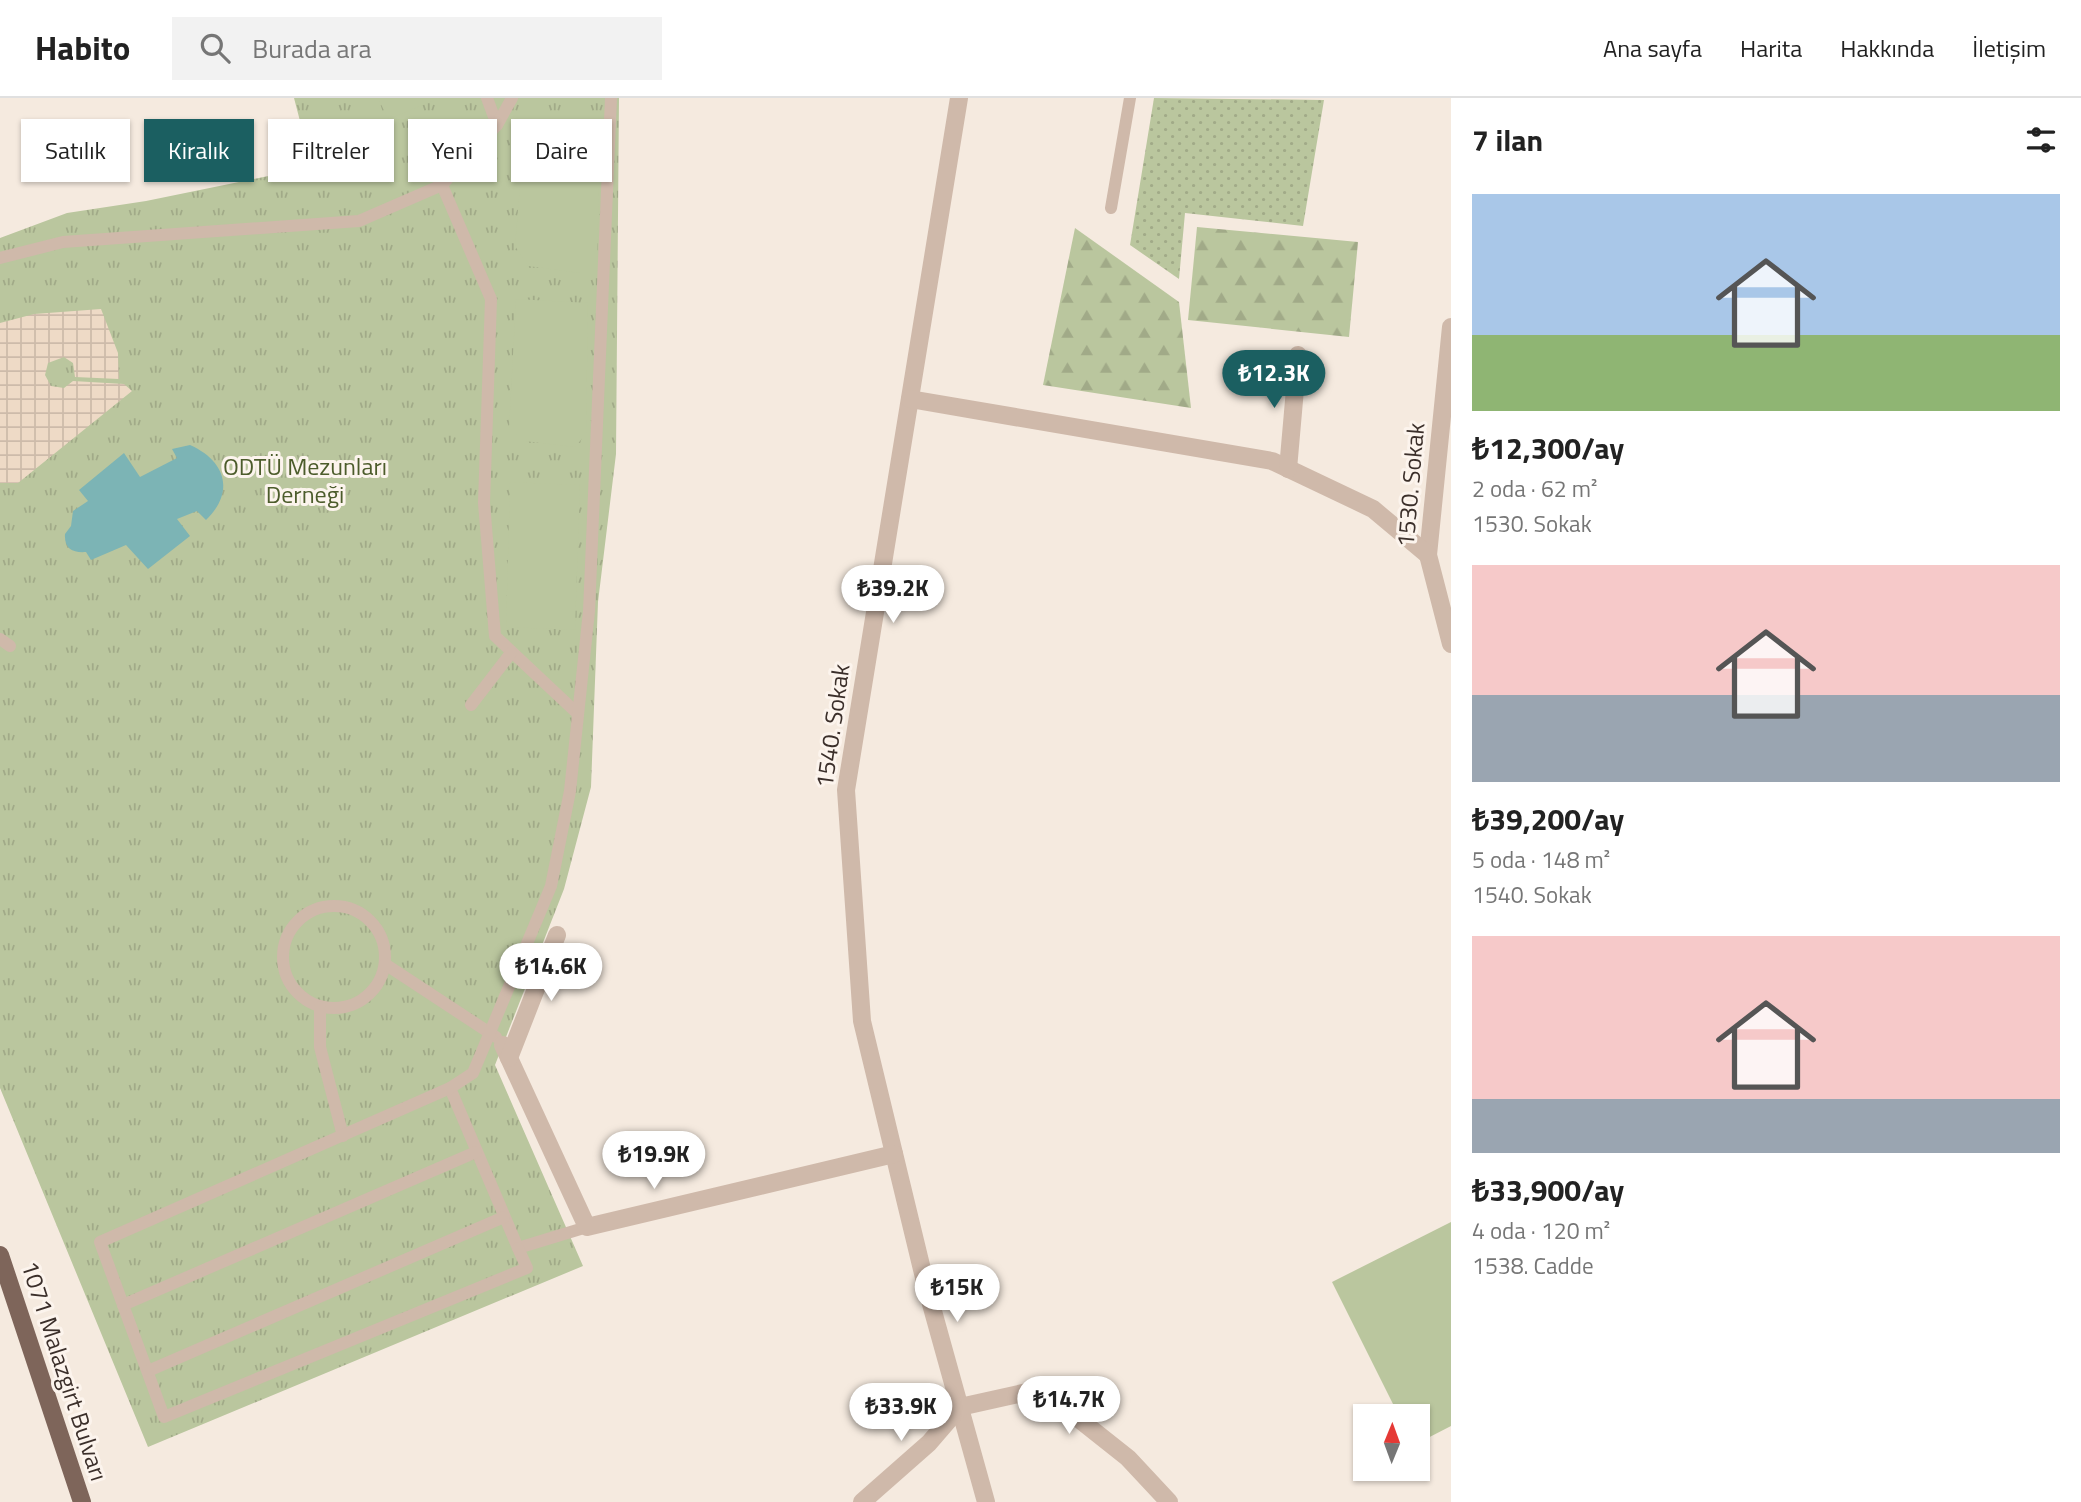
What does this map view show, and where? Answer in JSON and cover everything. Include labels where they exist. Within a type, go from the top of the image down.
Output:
[{"type":"main road","name":"1071 Malazgirt Bulvarı","points":[[0,1255],[82,1502]]},
{"type":"street","name":"1540. Sokak","points":[[959,98],[846,790],[862,1021],[894,1154],[986,1502]]},
{"type":"street","name":"1530. Sokak","points":[[1451,327],[1428,555],[1448,621],[1451,644]]},
{"type":"street","points":[[1288,469],[1298,355]]},
{"type":"street","points":[[910,399],[1272,461],[1373,509],[1428,555]]},
{"type":"street","points":[[557,935],[501,1045],[587,1227],[894,1154]]},
{"type":"street","points":[[862,1502],[921,1451],[960,1407],[1041,1389],[1128,1458],[1169,1502]]},
{"type":"lane","points":[[487,98],[495,119]]},
{"type":"lane","points":[[497,125],[512,98]]},
{"type":"lane","points":[[450,1088],[527,1268],[164,1417],[100,1242],[450,1088],[473,1073],[501,1045],[551,886],[570,791],[589,611],[611,98]]},
{"type":"lane","points":[[1111,208],[1130,98]]},
{"type":"lane","points":[[0,258],[62,242],[359,221],[445,182]]},
{"type":"lane","points":[[442,185],[491,299],[484,503],[495,636],[578,715]]},
{"type":"lane","points":[[471,705],[511,653]]},
{"type":"lane","points":[[327,906],[347,907],[365,916],[379,931],[386,964],[375,988],[360,1002],[341,1008],[320,1007],[302,998],[289,983],[282,964],[284,943],[292,925],[308,912],[327,906]]},
{"type":"lane","points":[[386,964],[501,1045]]},
{"type":"lane","points":[[320,1007],[320,1047],[343,1136]]},
{"type":"lane","points":[[123,1305],[476,1152]]},
{"type":"lane","points":[[148,1371],[504,1217]]},
{"type":"lane","points":[[518,1248],[587,1227]]},
{"type":"green space","name":"ODTÜ Mezunları Derneği","points":[[294,98],[619,98],[616,454],[598,602],[591,787],[564,889],[495,1065],[583,1266],[148,1447],[0,1088],[0,238],[67,213],[146,201],[239,182],[254,182],[254,179],[268,176],[268,182],[394,182],[394,119],[299,119]]},
{"type":"green space","points":[[378,98],[440,98],[388,119]]},
{"type":"green space","points":[[1154,98],[1324,100],[1303,226],[1185,213],[1179,279],[1130,245]]},
{"type":"green space","points":[[520,182],[599,182],[597,258],[580,273],[528,266],[515,246]]},
{"type":"green space","points":[[1197,227],[1358,242],[1349,337],[1188,320]]},
{"type":"green space","points":[[1075,228],[1179,302],[1191,408],[1043,385]]},
{"type":"green space","points":[[516,299],[588,303],[586,434],[575,447],[524,441],[509,428]]},
{"type":"green space","points":[[510,482],[580,485],[575,630],[506,627]]},
{"type":"green space","points":[[1451,1222],[1451,1426],[1430,1437],[1430,1404],[1393,1404],[1332,1282]]},
{"type":"shaded area","points":[[101,309],[118,353],[119,379],[75,377],[73,363],[64,357],[48,363],[45,375],[51,386],[64,388],[73,381],[124,384],[132,391],[18,483],[0,483],[0,323],[34,314]]},
{"type":"water","points":[[190,445],[219,468],[223,488],[221,499],[206,520],[197,511],[177,519],[190,536],[148,569],[126,545],[91,560],[86,552],[73,551],[68,547],[65,534],[71,526],[73,511],[88,501],[79,490],[124,453],[140,477],[177,458],[172,449]]}]
